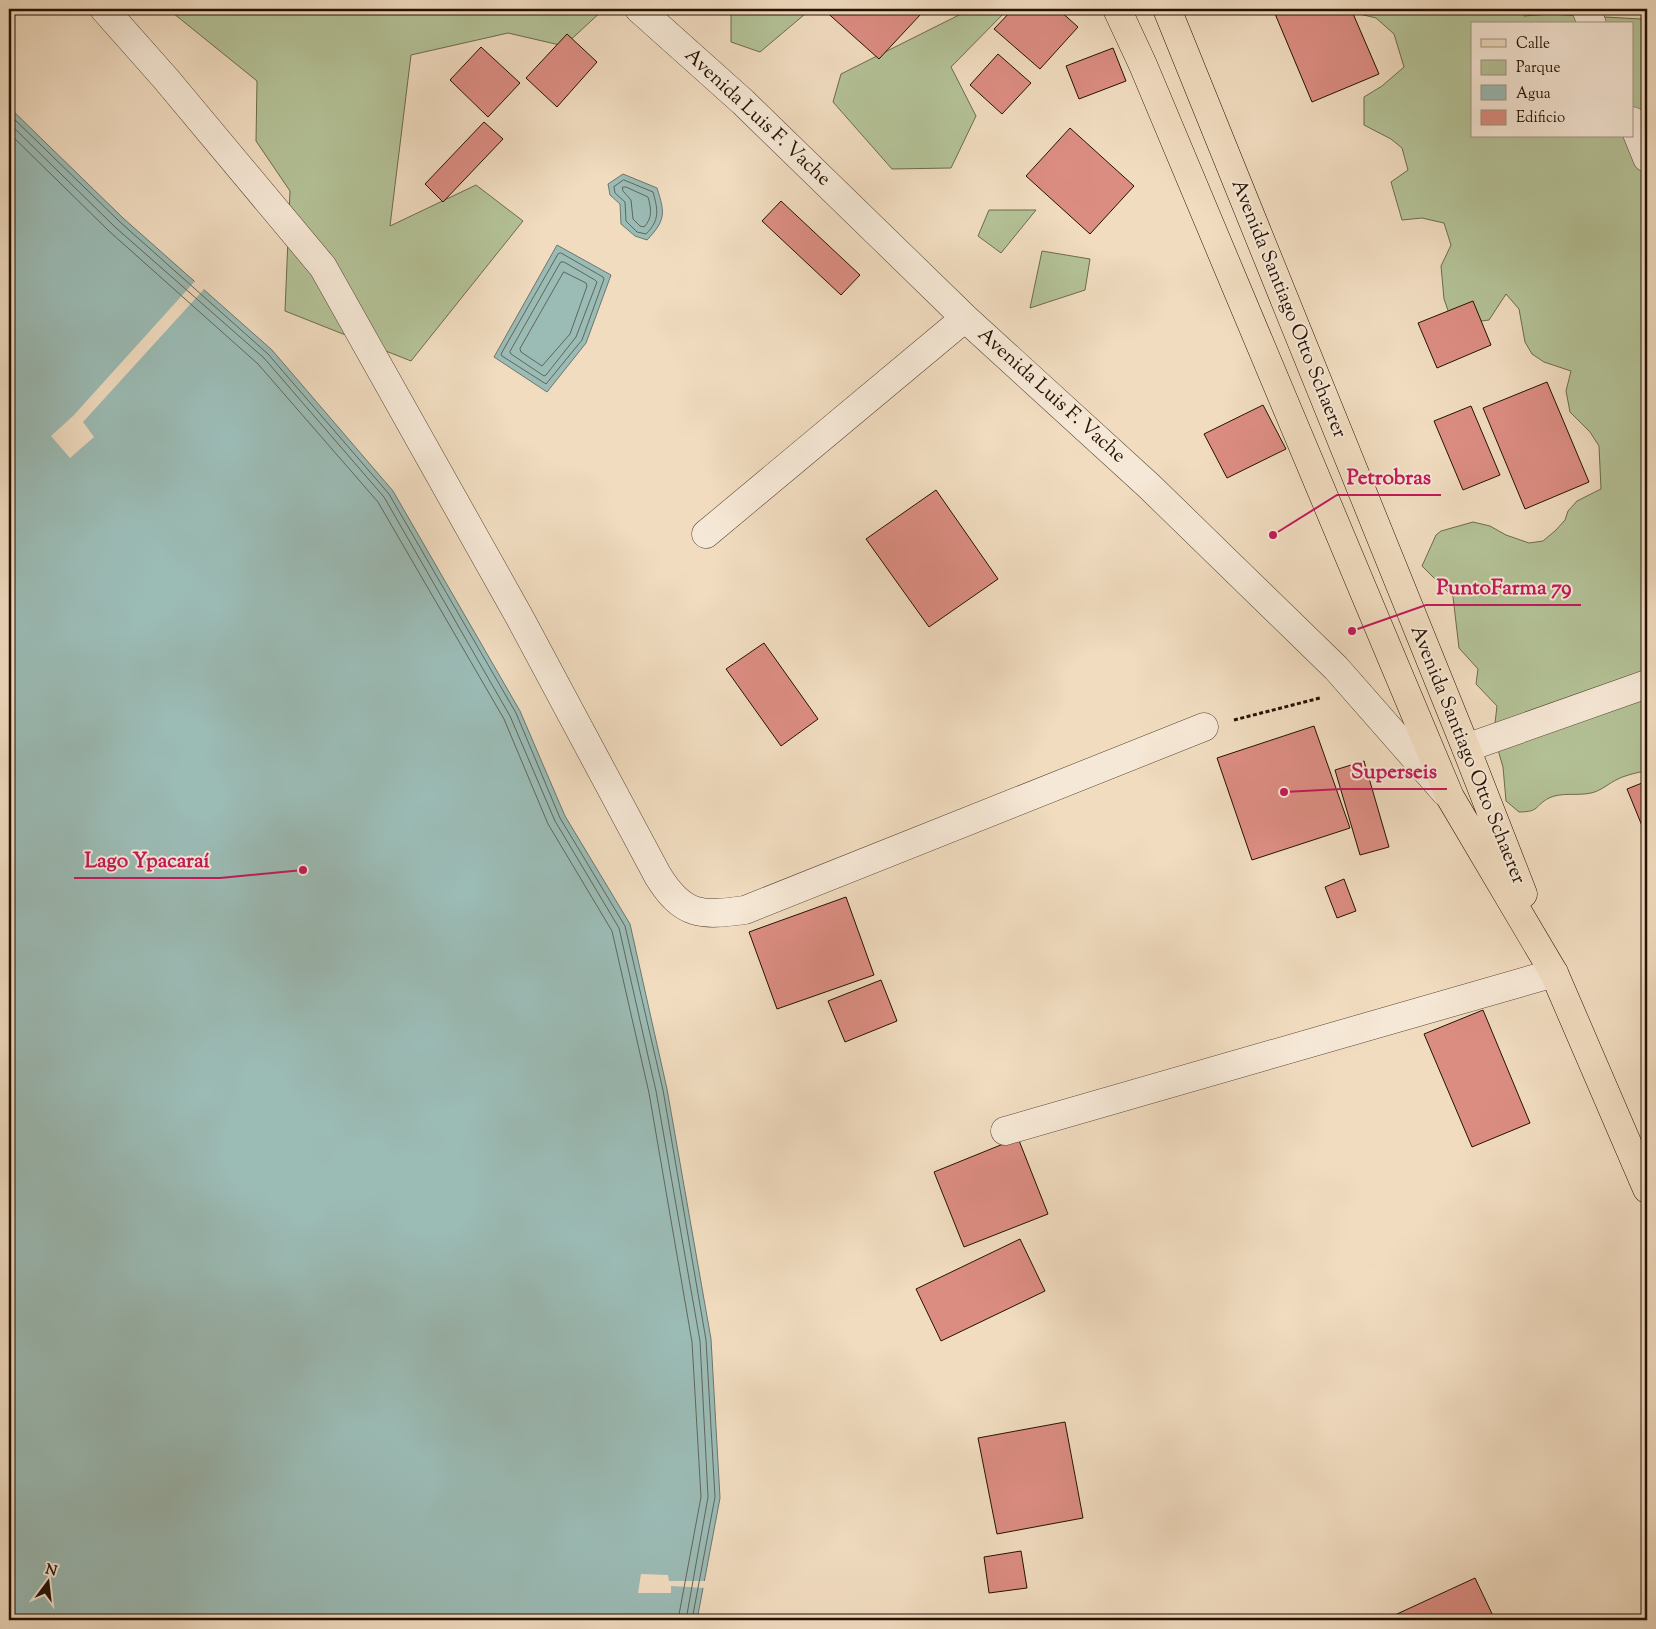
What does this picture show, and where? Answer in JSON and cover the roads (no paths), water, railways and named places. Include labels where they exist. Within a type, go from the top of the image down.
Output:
[{"type":"main road","name":"Avenida Santiago Otto Schaerer","points":[[1117,9],[1147,74],[1450,797],[1554,973]]},
{"type":"main road","name":"Avenida Santiago Otto Schaerer","points":[[1167,9],[1466,748],[1554,973]]},
{"type":"main road","points":[[1554,973],[1646,1180]]},
{"type":"street","points":[[104,9],[166,79],[323,267],[520,618],[658,876],[670,895],[689,909],[715,914],[745,910],[1204,727]]},
{"type":"street","name":"Avenida Luis F. Vache","points":[[639,9],[743,102],[965,318],[1149,486],[1336,668],[1450,797]]},
{"type":"street","points":[[1586,9],[1591,22]]},
{"type":"street","points":[[1634,126],[1647,158]]},
{"type":"street","points":[[706,534],[965,318]]},
{"type":"street","points":[[1466,748],[1647,684]]},
{"type":"street","points":[[1005,1131],[1554,973]]},
{"type":"water","points":[[9,107],[123,218],[272,350],[393,491],[520,711],[565,816],[630,924],[667,1089],[711,1339],[720,1498],[697,1620],[9,1620]]},
{"type":"water","points":[[623,174],[657,188],[662,216],[658,227],[647,240],[635,236],[621,224],[620,204],[610,195],[608,184]]},
{"type":"water","points":[[557,245],[611,275],[586,343],[547,392],[494,357]]},
{"type":"place","name":"Petrobras","points":[[1273,535]]},
{"type":"place","name":"PuntoFarma 79","points":[[1352,631]]},
{"type":"place","name":"Superseis","points":[[1284,792]]},
{"type":"place","name":"Lago Ypacaraí","points":[[303,870]]}]
